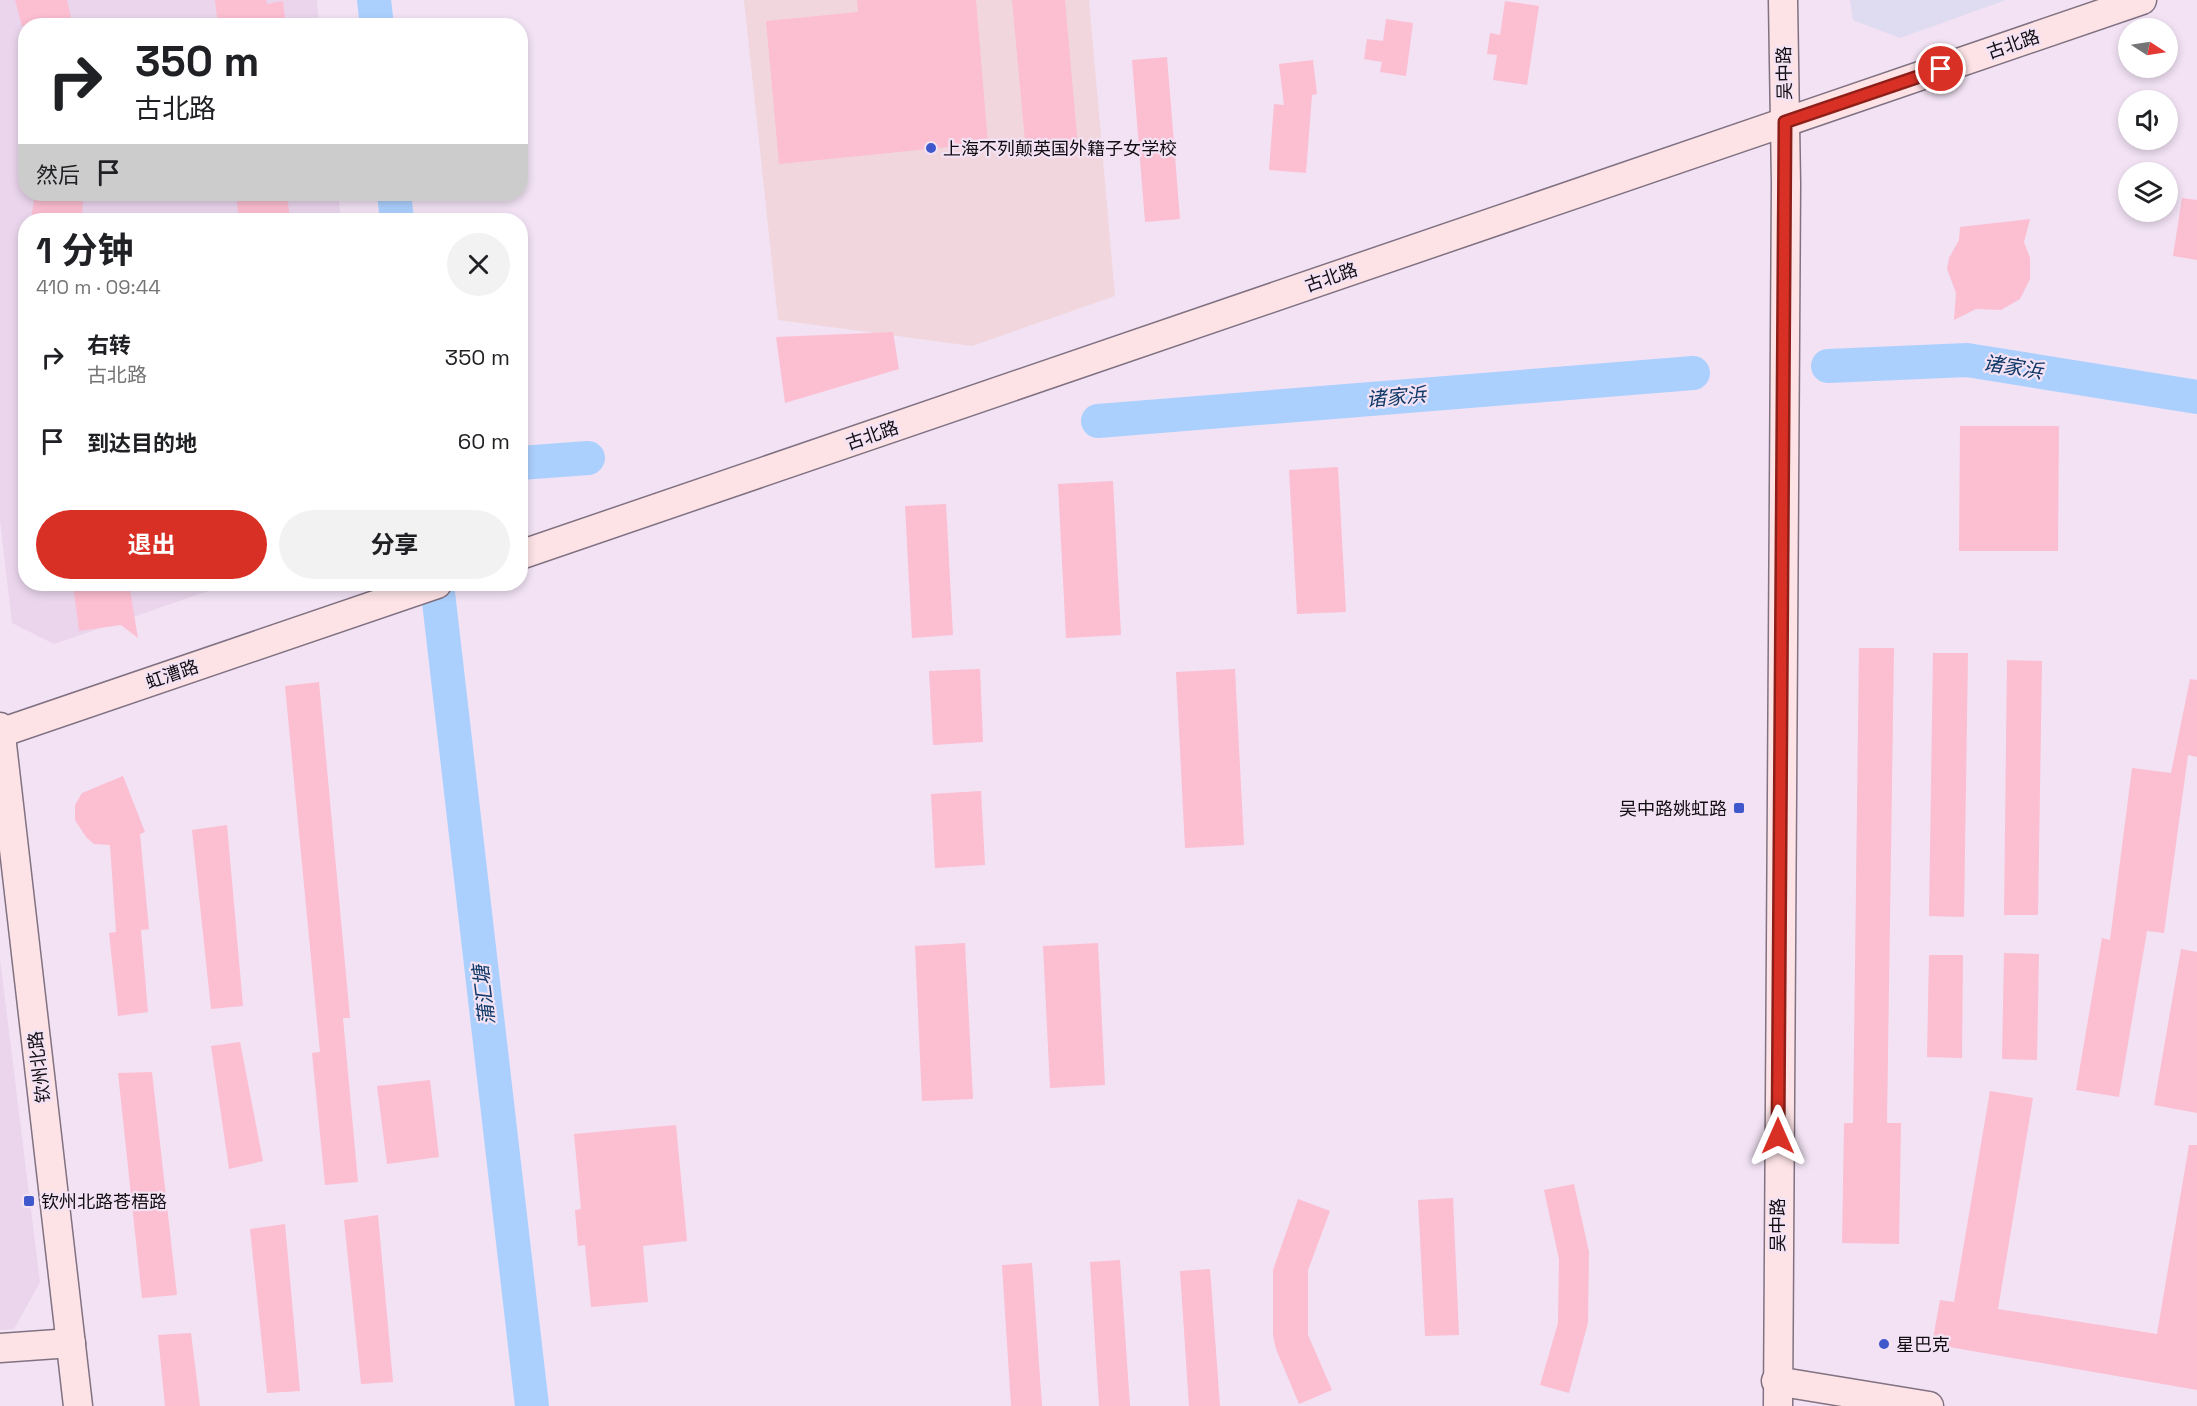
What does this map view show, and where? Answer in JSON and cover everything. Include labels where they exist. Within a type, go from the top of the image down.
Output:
[{"type":"main road","name":"吴中路","points":[[1777,1393],[1785,122],[1783,0]]},
{"type":"main road","name":"古北路","points":[[528,553],[2142,0]]},
{"type":"main road","name":"虹漕路","points":[[0,733],[416,591]]},
{"type":"main road","name":"钦州北路","points":[[0,727],[78,1406]]},
{"type":"main road","points":[[0,1348],[71,1343]]},
{"type":"main road","points":[[1777,1393],[1929,1406]]},
{"type":"shaded area","points":[[0,0],[317,0],[318,18],[18,18],[18,201],[339,201],[340,213],[18,213],[18,591],[209,591],[54,644],[12,623],[0,520]]},
{"type":"shaded area","name":"上海不列颠英国外籍子女学校","points":[[744,0],[1089,0],[1115,296],[972,346],[778,320]]},
{"type":"shaded area","points":[[1850,0],[2006,0],[1900,38],[1853,20]]},
{"type":"shaded area","points":[[0,959],[40,1282],[14,1329],[0,1330]]},
{"type":"building","points":[[15,0],[67,0],[71,18],[20,18]]},
{"type":"building","points":[[215,0],[266,0],[267,4],[283,1],[285,18],[217,18]]},
{"type":"building","points":[[857,0],[976,0],[988,143],[779,164],[766,21],[858,12]]},
{"type":"building","points":[[1012,0],[1065,0],[1078,147],[1026,152]]},
{"type":"building","points":[[1505,1],[1539,6],[1527,85],[1493,80],[1497,55],[1487,54],[1490,33],[1500,35]]},
{"type":"building","points":[[1386,19],[1413,23],[1406,76],[1380,72],[1382,62],[1364,59],[1367,39],[1383,41]]},
{"type":"building","points":[[1167,57],[1180,219],[1145,222],[1132,60]]},
{"type":"building","points":[[1313,60],[1317,94],[1312,95],[1306,173],[1269,170],[1274,104],[1284,105],[1279,64]]},
{"type":"building","points":[[2182,198],[2197,200],[2197,260],[2173,256]]},
{"type":"building","points":[[34,201],[83,201],[82,213],[32,213]]},
{"type":"building","points":[[237,201],[288,201],[289,213],[238,213]]},
{"type":"building","points":[[2030,219],[2024,242],[2030,258],[2030,279],[2020,299],[2001,310],[1976,309],[1954,320],[1956,293],[1947,269],[1949,258],[1959,240],[1960,227]]},
{"type":"building","points":[[893,332],[899,369],[785,403],[776,337]]},
{"type":"building","points":[[1960,426],[2059,426],[2058,551],[1959,551]]},
{"type":"building","points":[[1338,467],[1346,612],[1297,614],[1289,470]]},
{"type":"building","points":[[1113,481],[1121,635],[1066,638],[1058,484]]},
{"type":"building","points":[[946,504],[953,635],[912,638],[905,506]]},
{"type":"building","points":[[74,591],[130,591],[138,638],[121,625],[79,631]]},
{"type":"building","points":[[1859,648],[1894,648],[1887,1123],[1901,1123],[1899,1244],[1842,1243],[1844,1123],[1853,1123]]},
{"type":"building","points":[[1933,653],[1968,653],[1964,917],[1929,916]]},
{"type":"building","points":[[2007,660],[2042,661],[2038,915],[2004,915]]},
{"type":"building","points":[[980,669],[983,742],[933,745],[929,671]]},
{"type":"building","points":[[1235,669],[1244,845],[1185,848],[1176,672]]},
{"type":"building","points":[[2190,679],[2197,680],[2197,757],[2188,755],[2164,933],[2147,931],[2119,1097],[2076,1090],[2102,938],[2110,940],[2132,768],[2171,773]]},
{"type":"building","points":[[319,682],[350,1018],[343,1018],[358,1182],[325,1185],[312,1053],[320,1052],[285,686]]},
{"type":"building","points":[[123,776],[145,832],[140,834],[149,929],[141,930],[148,1012],[118,1016],[109,933],[116,932],[110,845],[94,844],[86,837],[75,820],[75,805],[82,793]]},
{"type":"building","points":[[981,791],[985,865],[935,868],[931,794]]},
{"type":"building","points":[[227,825],[243,1006],[211,1009],[192,830]]},
{"type":"building","points":[[965,943],[973,1099],[922,1101],[915,946]]},
{"type":"building","points":[[1098,943],[1105,1085],[1050,1088],[1043,946]]},
{"type":"building","points":[[2181,949],[2197,952],[2197,1113],[2154,1105]]},
{"type":"building","points":[[2004,953],[2039,954],[2037,1060],[2002,1059]]},
{"type":"building","points":[[1929,955],[1963,955],[1962,1058],[1927,1057]]},
{"type":"building","points":[[240,1042],[263,1161],[229,1169],[211,1046]]},
{"type":"building","points":[[152,1072],[177,1295],[142,1298],[118,1073]]},
{"type":"building","points":[[430,1080],[439,1157],[387,1164],[377,1086]]},
{"type":"building","points":[[1990,1091],[2033,1098],[1998,1309],[2157,1334],[2189,1145],[2197,1145],[2197,1390],[1932,1344],[1940,1300],[1954,1302]]},
{"type":"building","points":[[676,1125],[687,1241],[643,1246],[648,1302],[591,1307],[585,1245],[578,1246],[575,1210],[581,1209],[574,1134]]},
{"type":"building","points":[[1574,1184],[1589,1252],[1588,1323],[1569,1393],[1540,1385],[1558,1323],[1559,1259],[1544,1190]]},
{"type":"building","points":[[1453,1198],[1459,1335],[1425,1336],[1418,1200]]},
{"type":"building","points":[[1298,1199],[1330,1211],[1308,1270],[1308,1335],[1332,1390],[1299,1404],[1276,1349],[1273,1335],[1273,1270]]},
{"type":"building","points":[[378,1215],[393,1382],[361,1384],[344,1220]]},
{"type":"building","points":[[285,1224],[300,1391],[267,1393],[250,1229]]},
{"type":"building","points":[[1120,1260],[1130,1406],[1099,1406],[1090,1262]]},
{"type":"building","points":[[1032,1263],[1042,1406],[1011,1406],[1002,1265]]},
{"type":"building","points":[[1210,1269],[1220,1406],[1189,1406],[1180,1271]]},
{"type":"building","points":[[191,1333],[200,1406],[165,1406],[158,1335]]},
{"type":"waterway","name":"蒲汇塘","points":[[374,0],[376,18]]},
{"type":"waterway","name":"蒲汇塘","points":[[395,201],[396,213]]},
{"type":"waterway","name":"诸家浜","points":[[1828,366],[1967,360],[2197,397]]},
{"type":"waterway","name":"诸家浜","points":[[1098,421],[1693,373]]},
{"type":"waterway","name":"诸家浜","points":[[528,462],[588,458]]},
{"type":"waterway","name":"蒲汇塘","points":[[438,591],[532,1406]]},
{"type":"place","name":"上海不列颠英国外籍子女学校","points":[[931,148]]},
{"type":"place","name":"吴中路姚虹路","points":[[1739,808]]},
{"type":"place","name":"钦州北路苍梧路","points":[[29,1201]]},
{"type":"place","name":"星巴克","points":[[1884,1344]]},
{"type":"route","points":[[1778,1136],[1785,122],[1941,69]]}]
